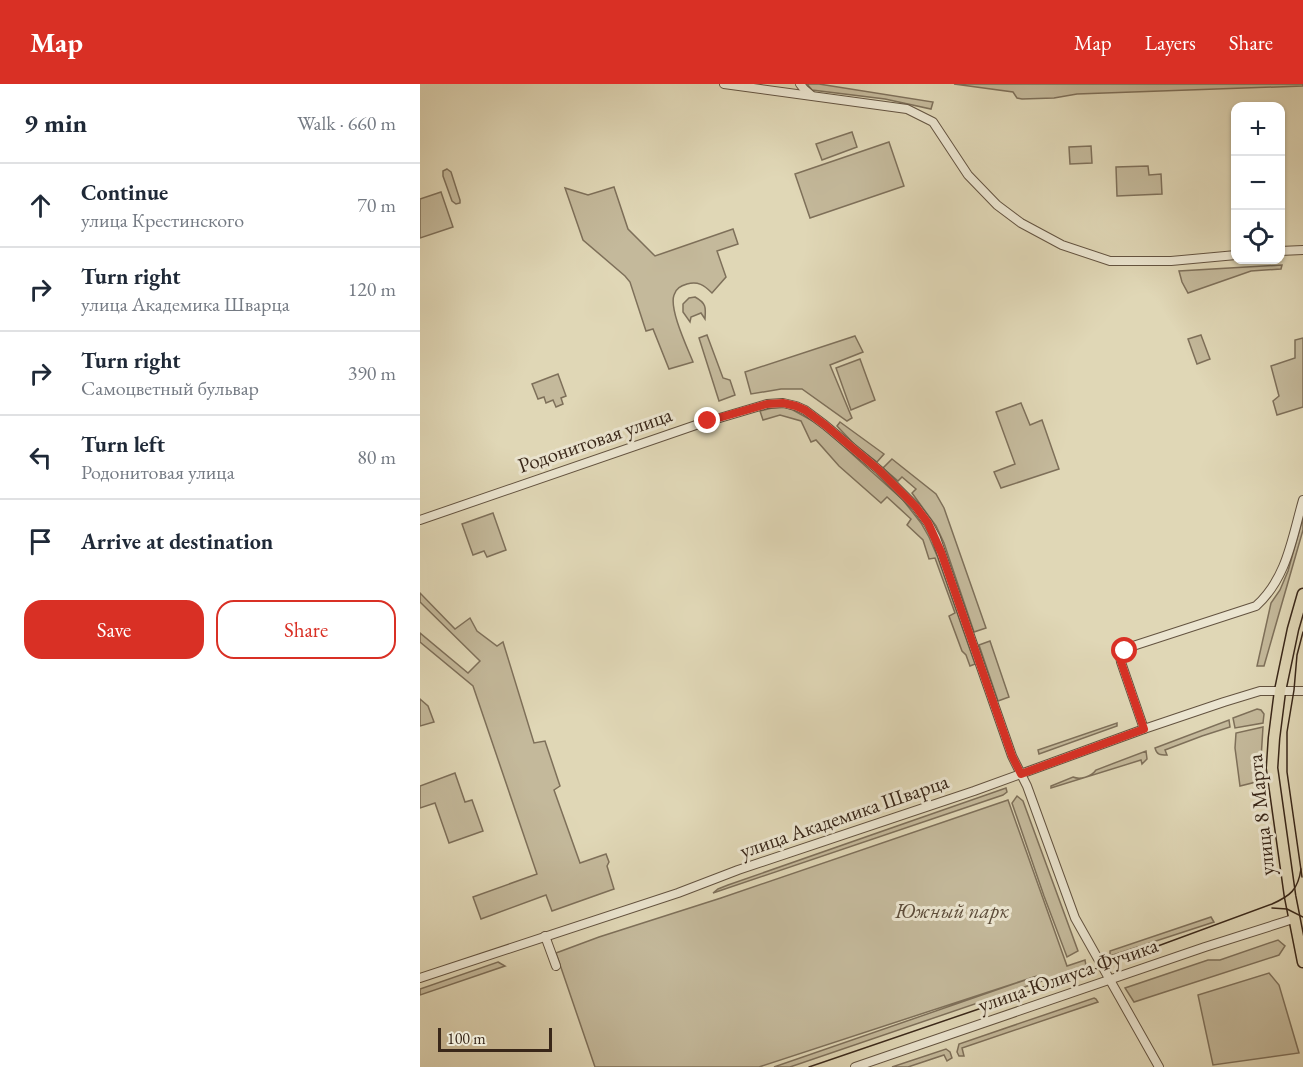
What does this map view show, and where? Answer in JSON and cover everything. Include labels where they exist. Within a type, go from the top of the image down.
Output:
[{"type":"main road","name":"улица 8 Марта","points":[[1303,594],[1280,691],[1272,768],[1293,919],[1303,962]]},
{"type":"street","points":[[724,84],[907,109],[933,122],[968,174],[997,205],[1021,223],[1062,245],[1110,261],[1171,261],[1231,255]]},
{"type":"street","points":[[800,84],[814,96]]},
{"type":"street","points":[[1285,251],[1303,250]]},
{"type":"street","name":"Родонитовая улица","points":[[420,520],[696,425],[767,404],[783,403],[796,406],[825,425],[879,470],[916,507],[928,523],[941,552],[1012,756],[1021,774]]},
{"type":"street","points":[[1144,729],[1120,656],[1133,646],[1256,606],[1268,596],[1285,565],[1303,500]]},
{"type":"street","name":"улица Академика Шварца","points":[[420,978],[678,893],[738,870],[974,791],[1144,729],[1260,691],[1303,691]]},
{"type":"street","points":[[1021,774],[1075,918],[1159,1067]]},
{"type":"street","name":"улица Юлиуса Фучика","points":[[855,1067],[1293,919]]},
{"type":"street","points":[[545,936],[556,966]]},
{"type":"green space","points":[[807,84],[933,102],[931,109],[885,99],[812,90]]},
{"type":"green space","points":[[954,84],[1303,84],[1303,86],[1077,94],[1054,98],[1022,99],[1017,98],[1013,92]]},
{"type":"green space","points":[[852,132],[857,147],[822,160],[816,144]]},
{"type":"green space","points":[[889,142],[904,186],[810,218],[795,174]]},
{"type":"green space","points":[[1091,146],[1092,163],[1070,164],[1069,147]]},
{"type":"green space","points":[[1148,166],[1149,175],[1161,174],[1162,194],[1117,196],[1116,167]]},
{"type":"green space","points":[[447,169],[451,172],[460,203],[456,204],[452,201],[443,176],[443,171]]},
{"type":"green space","points":[[614,187],[628,229],[655,256],[733,229],[738,244],[717,251],[726,277],[712,293],[701,284],[691,283],[679,288],[674,295],[676,318],[693,362],[669,369],[653,329],[646,331],[630,282],[583,240],[565,188],[588,195]]},
{"type":"green space","points":[[441,192],[453,227],[420,238],[420,199]]},
{"type":"green space","points":[[1282,265],[1281,269],[1251,271],[1188,293],[1179,271]]},
{"type":"green space","points":[[695,297],[704,306],[705,319],[701,313],[691,317],[690,322],[683,312],[683,304],[689,298]]},
{"type":"green space","points":[[707,335],[723,378],[730,380],[735,395],[719,401],[699,338]]},
{"type":"green space","points":[[1201,335],[1210,359],[1197,364],[1188,339]]},
{"type":"green space","points":[[855,336],[863,352],[830,365],[852,418],[847,421],[802,389],[781,389],[751,394],[745,372]]},
{"type":"green space","points":[[1303,338],[1303,407],[1277,415],[1273,401],[1279,396],[1271,366],[1295,358],[1295,340]]},
{"type":"green space","points":[[860,359],[875,400],[851,410],[836,368]]},
{"type":"green space","points":[[558,374],[566,396],[561,398],[563,404],[556,407],[553,400],[546,403],[544,397],[538,399],[532,384]]},
{"type":"green space","points":[[1021,403],[1030,425],[1042,420],[1059,469],[1001,488],[994,472],[1015,464],[996,412]]},
{"type":"green space","points":[[785,407],[820,425],[903,500],[921,523],[938,558],[975,664],[970,666],[962,651],[949,616],[955,613],[935,558],[929,559],[923,540],[907,525],[911,519],[887,497],[881,503],[839,466],[816,440],[811,442],[801,421],[780,415],[763,420],[760,411]]},
{"type":"green space","points":[[840,422],[884,454],[877,462],[855,445],[837,426]]},
{"type":"green space","points":[[892,459],[936,494],[944,508],[986,628],[974,632],[944,543],[936,526],[912,493],[916,489],[902,477],[898,481],[883,468]]},
{"type":"green space","points":[[493,513],[506,550],[487,557],[484,551],[473,555],[462,524]]},
{"type":"green space","points":[[1303,518],[1303,530],[1264,666],[1257,666],[1271,603],[1280,590],[1288,571]]},
{"type":"green space","points":[[420,593],[455,629],[470,618],[477,631],[497,646],[503,642],[534,743],[545,741],[560,786],[554,790],[580,863],[606,854],[614,889],[552,911],[546,895],[481,919],[473,897],[537,874],[473,686],[420,642],[420,633],[468,673],[480,661],[420,602]]},
{"type":"green space","points":[[990,641],[1009,697],[998,701],[979,645]]},
{"type":"green space","points":[[420,699],[428,706],[434,722],[420,726]]},
{"type":"green space","points":[[1257,709],[1264,714],[1263,723],[1235,728],[1233,718]]},
{"type":"green space","points":[[1229,720],[1230,727],[1165,750],[1167,755],[1159,754],[1155,748]]},
{"type":"green space","points":[[1117,723],[1117,726],[1039,754],[1038,750]]},
{"type":"green space","points":[[1263,727],[1260,775],[1256,782],[1240,786],[1235,748],[1236,733]]},
{"type":"green space","points":[[1146,751],[1147,759],[1142,764],[1141,760],[1051,788],[1073,777],[1088,776],[1096,770]]},
{"type":"green space","points":[[455,773],[465,802],[472,800],[483,831],[449,843],[435,803],[420,808],[420,786]]},
{"type":"green space","points":[[1006,788],[1007,792],[1003,795],[713,893],[728,885]]},
{"type":"green space","points":[[1017,796],[1023,801],[1078,951],[1067,957],[1012,803]]},
{"type":"green space","name":"Южный парк","points":[[1008,800],[1067,966],[1085,960],[1086,966],[790,1067],[774,1067],[1037,976],[759,1067],[595,1067],[556,953]]},
{"type":"green space","points":[[1211,917],[1214,922],[1110,956],[1110,951]]},
{"type":"green space","points":[[1278,940],[1285,946],[1279,955],[1134,1002],[1125,988],[1208,960],[1220,960]]},
{"type":"green space","points":[[498,962],[505,966],[420,995],[420,989]]},
{"type":"green space","points":[[1269,973],[1279,985],[1299,1053],[1213,1065],[1198,995]]},
{"type":"green space","points":[[1094,998],[1098,1002],[962,1048],[964,1056],[959,1056],[957,1052],[959,1044]]},
{"type":"green space","points":[[946,1049],[952,1058],[947,1061],[944,1055],[908,1067],[892,1067]]},
{"type":"tram line","points":[[1302,877],[1287,772],[1287,732],[1297,655],[1303,632]]},
{"type":"tram line","points":[[809,1067],[1090,971],[1272,904],[1292,891],[1298,882],[1301,869]]},
{"type":"tram line","points":[[1272,908],[1287,909],[1303,917]]},
{"type":"route","points":[[708,421],[767,404],[783,403],[796,406],[825,425],[879,470],[916,507],[936,538],[1012,756],[1021,774],[1144,729],[1121,662],[1120,656],[1125,651]]}]
